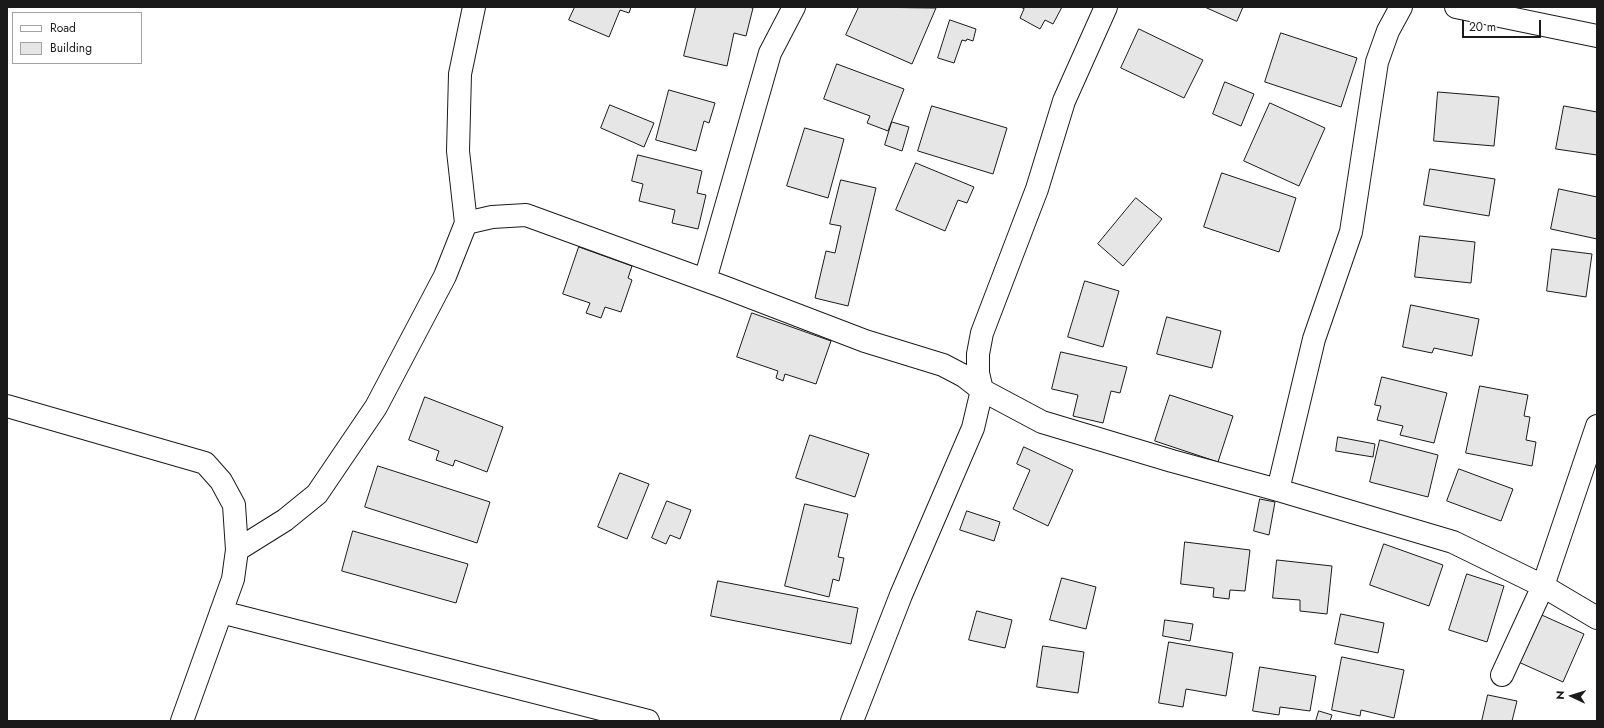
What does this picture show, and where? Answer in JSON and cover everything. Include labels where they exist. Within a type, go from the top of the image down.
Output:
[{"type":"street","points":[[237,550],[285,520],[317,494],[376,407],[445,276],[466,222],[458,151],[460,74],[474,7]]},
{"type":"street","points":[[705,280],[770,53],[794,7]]},
{"type":"street","points":[[852,721],[901,595],[973,428],[982,390],[978,373],[978,354],[982,333],[1037,189],[1064,101],[1106,7]]},
{"type":"street","points":[[1278,490],[1314,339],[1351,232],[1377,62],[1388,31],[1401,7]]},
{"type":"street","points":[[1456,7],[1597,36]]},
{"type":"street","points":[[466,222],[526,215],[705,280],[864,341],[943,365],[964,376],[982,390],[1042,422],[1453,542],[1543,586],[1597,618]]},
{"type":"street","points":[[7,406],[205,463],[221,482],[234,505],[237,550],[233,579],[182,721]]},
{"type":"street","points":[[1502,675],[1543,586],[1597,426]]},
{"type":"street","points":[[221,612],[648,721]]},
{"type":"building","points":[[575,7],[631,7],[629,13],[620,10],[609,37],[569,20]]},
{"type":"building","points":[[696,7],[753,8],[746,36],[734,33],[727,66],[684,56]]},
{"type":"building","points":[[859,7],[936,8],[912,64],[846,35]]},
{"type":"building","points":[[1021,7],[1062,7],[1053,24],[1045,20],[1040,29],[1020,18],[1024,9]]},
{"type":"building","points":[[1205,7],[1243,7],[1237,21]]},
{"type":"building","points":[[950,20],[976,29],[973,41],[967,39],[966,41],[962,40],[954,63],[938,58]]},
{"type":"building","points":[[1139,29],[1203,60],[1184,98],[1121,68]]},
{"type":"building","points":[[1281,33],[1357,58],[1341,107],[1265,82]]},
{"type":"building","points":[[837,64],[904,89],[888,131],[867,123],[870,116],[824,99]]},
{"type":"building","points":[[1225,82],[1254,94],[1241,126],[1213,114]]},
{"type":"building","points":[[669,90],[715,103],[709,123],[704,121],[696,151],[656,140]]},
{"type":"building","points":[[1438,92],[1499,97],[1494,146],[1434,141]]},
{"type":"building","points":[[1270,103],[1325,128],[1299,186],[1244,161]]},
{"type":"building","points":[[610,105],[654,123],[644,147],[601,128]]},
{"type":"building","points":[[932,106],[1007,128],[993,174],[918,151]]},
{"type":"building","points":[[1564,106],[1597,112],[1597,155],[1556,149]]},
{"type":"building","points":[[892,122],[909,127],[902,151],[885,145]]},
{"type":"building","points":[[805,128],[844,139],[828,198],[787,186]]},
{"type":"building","points":[[638,155],[702,171],[697,193],[706,195],[698,229],[672,223],[675,210],[639,201],[643,184],[632,181]]},
{"type":"building","points":[[916,163],[974,187],[967,203],[958,200],[945,231],[896,210]]},
{"type":"building","points":[[1430,169],[1495,179],[1489,216],[1424,205]]},
{"type":"building","points":[[1222,173],[1296,198],[1279,252],[1204,227]]},
{"type":"building","points":[[841,180],[876,188],[848,306],[815,298],[826,251],[835,253],[841,226],[830,224]]},
{"type":"building","points":[[1559,189],[1597,197],[1597,239],[1551,229]]},
{"type":"building","points":[[1136,198],[1162,219],[1123,266],[1098,244]]},
{"type":"building","points":[[1420,236],[1475,242],[1471,283],[1415,277]]},
{"type":"building","points":[[579,247],[632,266],[628,278],[632,280],[621,312],[605,307],[601,318],[586,313],[590,303],[563,294]]},
{"type":"building","points":[[1552,249],[1592,254],[1586,297],[1547,291]]},
{"type":"building","points":[[1085,281],[1119,291],[1103,347],[1068,337]]},
{"type":"building","points":[[1411,305],[1479,319],[1472,356],[1434,348],[1432,353],[1403,347]]},
{"type":"building","points":[[752,313],[831,341],[816,384],[785,374],[783,381],[776,378],[778,371],[737,357]]},
{"type":"building","points":[[1167,317],[1221,331],[1212,368],[1157,354]]},
{"type":"building","points":[[1061,352],[1127,367],[1120,393],[1111,391],[1103,423],[1073,416],[1078,395],[1052,389]]},
{"type":"building","points":[[1382,377],[1447,393],[1434,443],[1400,435],[1403,426],[1377,420],[1381,406],[1375,405]]},
{"type":"building","points":[[1480,386],[1528,395],[1524,416],[1530,417],[1526,440],[1536,442],[1532,466],[1466,453]]},
{"type":"building","points":[[1170,395],[1233,416],[1218,462],[1155,441]]},
{"type":"building","points":[[425,397],[503,427],[487,472],[455,460],[453,466],[436,460],[439,451],[409,440]]},
{"type":"building","points":[[810,435],[869,454],[855,497],[796,478]]},
{"type":"building","points":[[1338,437],[1375,444],[1373,457],[1336,451]]},
{"type":"building","points":[[1380,440],[1438,455],[1428,497],[1370,482]]},
{"type":"building","points":[[1024,447],[1073,470],[1048,526],[1013,509],[1030,470],[1017,464]]},
{"type":"building","points":[[378,466],[490,502],[477,543],[365,507]]},
{"type":"building","points":[[1459,469],[1513,489],[1501,521],[1447,501]]},
{"type":"building","points":[[620,473],[649,484],[627,539],[598,527]]},
{"type":"building","points":[[1260,499],[1275,502],[1269,535],[1254,531]]},
{"type":"building","points":[[667,501],[691,510],[680,539],[670,535],[666,544],[652,538]]},
{"type":"building","points":[[805,504],[848,514],[838,557],[844,558],[839,581],[833,579],[829,597],[785,586]]},
{"type":"building","points":[[967,511],[1000,522],[994,541],[960,530]]},
{"type":"building","points":[[353,531],[468,564],[456,603],[342,571]]},
{"type":"building","points":[[1185,542],[1250,550],[1245,591],[1230,590],[1229,599],[1213,597],[1214,588],[1181,584]]},
{"type":"building","points":[[1384,544],[1443,565],[1429,606],[1370,585]]},
{"type":"building","points":[[1277,560],[1332,566],[1327,614],[1300,611],[1300,600],[1273,598]]},
{"type":"building","points":[[1467,574],[1504,586],[1487,642],[1449,630]]},
{"type":"building","points":[[1062,578],[1096,587],[1086,629],[1050,620]]},
{"type":"building","points":[[718,581],[858,608],[851,644],[711,616]]},
{"type":"building","points":[[977,611],[1012,620],[1005,648],[969,640]]},
{"type":"building","points":[[1535,612],[1584,634],[1563,682],[1514,660]]},
{"type":"building","points":[[1341,614],[1384,623],[1378,653],[1335,644]]},
{"type":"building","points":[[1165,620],[1193,624],[1190,641],[1163,636]]},
{"type":"building","points":[[1169,642],[1233,653],[1226,696],[1186,689],[1183,707],[1159,703]]},
{"type":"building","points":[[1043,646],[1084,652],[1078,693],[1037,687]]},
{"type":"building","points":[[1342,657],[1404,670],[1394,718],[1361,710],[1360,716],[1332,710]]},
{"type":"building","points":[[1260,667],[1316,676],[1310,711],[1280,707],[1279,715],[1253,711]]},
{"type":"building","points":[[1488,695],[1517,701],[1512,721],[1482,721]]},
{"type":"building","points":[[1319,711],[1332,715],[1330,721],[1316,721]]}]
